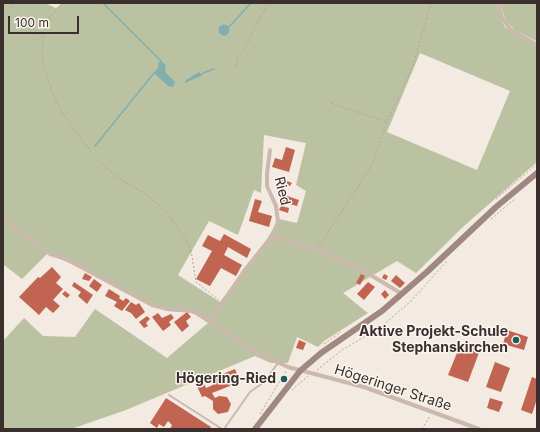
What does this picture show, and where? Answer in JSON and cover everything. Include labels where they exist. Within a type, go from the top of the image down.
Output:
[{"type":"main road","points":[[255,429],[300,371],[321,353],[382,311],[428,271],[496,207],[537,173]]},
{"type":"street","points":[[500,3],[501,16],[510,29],[537,45]]},
{"type":"street","name":"Ried","points":[[270,150],[267,186],[276,206],[278,222],[272,236]]},
{"type":"street","name":"Högeringer Straße","points":[[3,220],[50,254],[64,258],[146,302],[168,310],[191,311],[243,345],[288,368],[364,387],[480,429]]},
{"type":"street","points":[[210,322],[244,271],[272,236],[316,250],[359,268],[402,294]]},
{"type":"lane","points":[[169,395],[223,429],[250,392],[264,382],[278,363]]},
{"type":"path","points":[[9,3],[13,10],[43,38]]},
{"type":"path","points":[[64,3],[50,17],[43,38],[43,63],[52,91],[61,111],[105,167],[119,178],[150,197],[166,211],[186,239],[191,250],[196,282],[222,303]]},
{"type":"path","points":[[235,66],[238,56],[243,51],[268,3]]},
{"type":"path","points":[[316,250],[366,176],[387,122],[415,60],[431,3]]},
{"type":"path","points":[[331,103],[387,122]]},
{"type":"path","points":[[257,417],[272,396],[288,368]]},
{"type":"path","points":[[283,375],[286,377],[284,379]]},
{"type":"path","points":[[422,429],[432,412]]},
{"type":"green space","points":[[3,3],[45,3],[56,8],[62,3],[498,3],[500,17],[505,27],[537,46],[537,162],[464,226],[416,273],[397,261],[343,293],[368,313],[324,341],[318,347],[297,337],[288,363],[271,363],[255,356],[126,410],[71,429],[3,429],[3,341],[24,318],[43,336],[75,337],[95,309],[167,358],[208,323],[191,312],[167,311],[75,265],[47,254],[22,279],[3,264]],"holes":[[[420,53],[510,91],[477,170],[387,132]],[[264,135],[306,143],[296,185],[306,191],[297,223],[279,219],[267,239],[220,302],[178,275],[209,221],[238,235],[254,190],[261,193]]]},
{"type":"green space","points":[[502,3],[537,3],[536,41],[515,30],[508,23],[503,14]]},
{"type":"water","points":[[224,24],[228,26],[230,30],[228,34],[224,36],[220,34],[218,30],[220,26]]},
{"type":"water","points":[[161,61],[166,65],[165,72],[175,82],[173,87],[168,86],[154,73],[158,68],[159,62]]},
{"type":"water","points":[[199,72],[203,75],[185,83],[186,80]]},
{"type":"building","points":[[286,147],[295,150],[289,172],[272,167],[275,158],[282,160]]},
{"type":"building","points":[[280,178],[292,183],[290,186],[279,182]]},
{"type":"building","points":[[284,195],[299,200],[297,206],[282,202]]},
{"type":"building","points":[[255,199],[262,201],[258,212],[272,216],[269,227],[249,221]]},
{"type":"building","points":[[281,206],[289,208],[288,213],[279,210]]},
{"type":"building","points":[[224,234],[251,249],[247,258],[228,247],[224,255],[242,265],[236,276],[221,268],[210,286],[196,279],[212,251],[202,246],[208,235],[220,241]]},
{"type":"building","points":[[52,267],[61,277],[56,283],[63,289],[53,300],[60,306],[53,313],[46,307],[39,315],[19,297],[38,277],[40,278]]},
{"type":"building","points":[[85,273],[92,277],[89,281],[82,279]]},
{"type":"building","points":[[361,274],[365,276],[360,285],[356,283]]},
{"type":"building","points":[[384,274],[388,276],[386,280],[382,278]]},
{"type":"building","points":[[396,275],[405,283],[400,288],[391,281]]},
{"type":"building","points":[[94,279],[102,285],[97,292],[89,286]]},
{"type":"building","points":[[74,282],[93,295],[87,304],[78,296],[81,292],[72,286]]},
{"type":"building","points":[[368,282],[375,287],[364,300],[357,294]]},
{"type":"building","points":[[109,289],[120,296],[119,298],[123,301],[126,298],[130,301],[122,311],[114,306],[117,302],[105,296]]},
{"type":"building","points":[[385,290],[389,295],[385,299],[381,294]]},
{"type":"building","points":[[65,291],[70,295],[67,298],[62,294]]},
{"type":"building","points":[[131,302],[136,305],[139,303],[145,312],[136,319],[131,313],[125,310]]},
{"type":"building","points":[[187,312],[191,317],[186,321],[189,326],[182,332],[174,322]]},
{"type":"building","points":[[158,313],[162,318],[171,314],[174,318],[169,322],[171,325],[163,331],[152,317]]},
{"type":"building","points":[[147,316],[150,319],[146,323],[148,326],[144,328],[139,322]]},
{"type":"building","name":"Aktive Projekt-Schule Stephanskirchen","points":[[507,330],[528,337],[524,350],[503,344]]},
{"type":"building","points":[[299,340],[306,343],[303,350],[296,348]]},
{"type":"building","points":[[461,343],[480,350],[468,382],[448,375]]},
{"type":"building","points":[[495,362],[510,368],[501,392],[486,387]]},
{"type":"building","points":[[235,369],[240,382],[212,393],[215,398],[219,396],[227,397],[231,404],[228,412],[218,414],[213,409],[213,401],[205,396],[202,397],[196,384],[203,382],[206,388],[213,385],[210,379]]},
{"type":"building","points":[[532,377],[537,379],[537,399],[532,414],[521,410]]},
{"type":"building","points":[[166,398],[211,427],[210,429],[170,429],[172,425],[168,421],[164,427],[159,424],[157,428],[150,423]]},
{"type":"building","points":[[490,398],[503,402],[499,412],[487,408]]},
{"type":"waterway","points":[[103,3],[161,61]]},
{"type":"waterway","points":[[229,27],[251,3]]},
{"type":"waterway","points":[[203,73],[214,69]]},
{"type":"waterway","points":[[95,146],[154,73]]},
{"type":"place","name":"Aktive Projekt-Schule Stephanskirchen","points":[[516,340]]},
{"type":"place","name":"Högering-Ried","points":[[284,379]]}]
